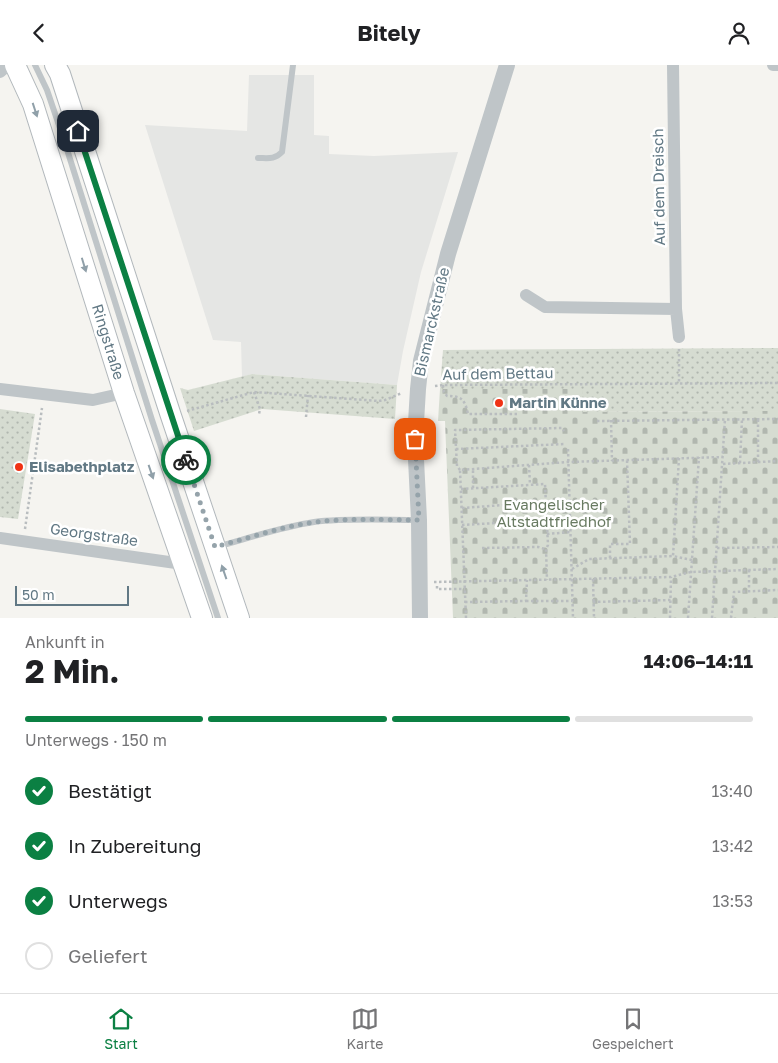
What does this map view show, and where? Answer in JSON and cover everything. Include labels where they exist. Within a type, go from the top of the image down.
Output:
[{"type":"main road","name":"Ringstraße","points":[[15,65],[33,104],[124,393],[202,618]]},
{"type":"main road","points":[[55,65],[60,74],[239,618]]},
{"type":"street","points":[[0,72],[8,65]]},
{"type":"street","name":"Bismarckstraße","points":[[420,618],[428,582],[419,520],[415,439],[421,361],[448,254],[507,65]]},
{"type":"street","name":"Auf dem Dreisch","points":[[673,65],[676,309],[679,337]]},
{"type":"street","points":[[773,65],[778,65]]},
{"type":"street","points":[[526,295],[545,307],[676,309]]},
{"type":"street","points":[[0,389],[92,400],[124,393]]},
{"type":"street","name":"Georgstraße","points":[[0,538],[184,564]]},
{"type":"lane","points":[[35,65],[46,90],[64,143],[152,420],[218,618]]},
{"type":"lane","points":[[258,158],[278,157],[282,152],[293,65]]},
{"type":"lane","points":[[215,547],[283,528],[316,522],[419,520]]},
{"type":"path","points":[[679,337],[679,383]]},
{"type":"path","name":"Auf dem Bettau","points":[[171,416],[254,393],[378,401],[403,392],[443,385],[778,383]]},
{"type":"path","points":[[443,385],[444,393],[447,396],[455,396],[464,401],[468,414],[517,414]]},
{"type":"path","points":[[254,393],[260,409],[259,414]]},
{"type":"path","points":[[24,541],[44,395]]},
{"type":"path","points":[[306,417],[308,395]]},
{"type":"path","points":[[712,618],[725,419]]},
{"type":"path","points":[[740,463],[742,419]]},
{"type":"path","points":[[758,419],[758,462]]},
{"type":"path","points":[[597,421],[778,419]]},
{"type":"path","points":[[611,420],[612,461]]},
{"type":"path","points":[[466,618],[460,470],[457,466],[455,430],[562,428],[564,431]]},
{"type":"path","points":[[456,449],[565,444]]},
{"type":"path","points":[[568,449],[573,618]]},
{"type":"path","points":[[688,618],[698,457]]},
{"type":"path","points":[[460,470],[568,462],[723,457]]},
{"type":"path","points":[[673,556],[679,458]]},
{"type":"path","points":[[610,558],[610,544],[630,543],[627,460]]},
{"type":"path","points":[[723,463],[778,461]]},
{"type":"path","points":[[529,465],[530,485]]},
{"type":"path","points":[[473,469],[473,488]]},
{"type":"path","points":[[461,489],[545,484],[548,534],[546,580]]},
{"type":"path","points":[[462,507],[546,502]]},
{"type":"path","points":[[462,525],[547,520]]},
{"type":"path","points":[[548,534],[570,532]]},
{"type":"path","points":[[482,548],[538,547],[546,549]]},
{"type":"path","points":[[717,549],[778,547]]},
{"type":"path","points":[[572,569],[589,559],[673,556],[692,560]]},
{"type":"path","points":[[428,582],[671,577],[691,572],[778,569]]},
{"type":"path","points":[[749,570],[749,591]]},
{"type":"path","points":[[670,618],[671,577]]},
{"type":"path","points":[[593,579],[594,618]]},
{"type":"path","points":[[526,601],[527,580]]},
{"type":"path","points":[[428,582],[437,589],[465,589]]},
{"type":"path","points":[[732,618],[734,592],[778,590]]},
{"type":"path","points":[[594,602],[671,600]]},
{"type":"path","points":[[465,602],[572,601]]},
{"type":"shaded area","points":[[249,75],[314,75],[314,135],[329,136],[329,154],[374,156],[458,152],[421,272],[397,385],[252,374],[242,377],[241,342],[213,340],[145,125],[247,131]]},
{"type":"green space","points":[[778,348],[778,411],[582,412],[582,389],[440,389],[443,350]]},
{"type":"green space","points":[[252,374],[397,385],[395,419],[262,409],[194,431],[180,388],[188,390]]},
{"type":"green space","name":"Evangelischer Altstadtfriedhof","points":[[440,389],[582,389],[583,412],[778,411],[778,618],[453,618],[445,421],[438,421]]},
{"type":"green space","points":[[0,409],[35,414],[18,519],[0,517]]},
{"type":"way so far","points":[[186,460],[215,547],[283,528],[316,522],[419,520],[415,439]]},
{"type":"place","name":"Martin Künne","points":[[499,403]]},
{"type":"place","name":"Elisabethplatz","points":[[19,467]]},
{"type":"route","points":[[78,131],[186,460]]}]
